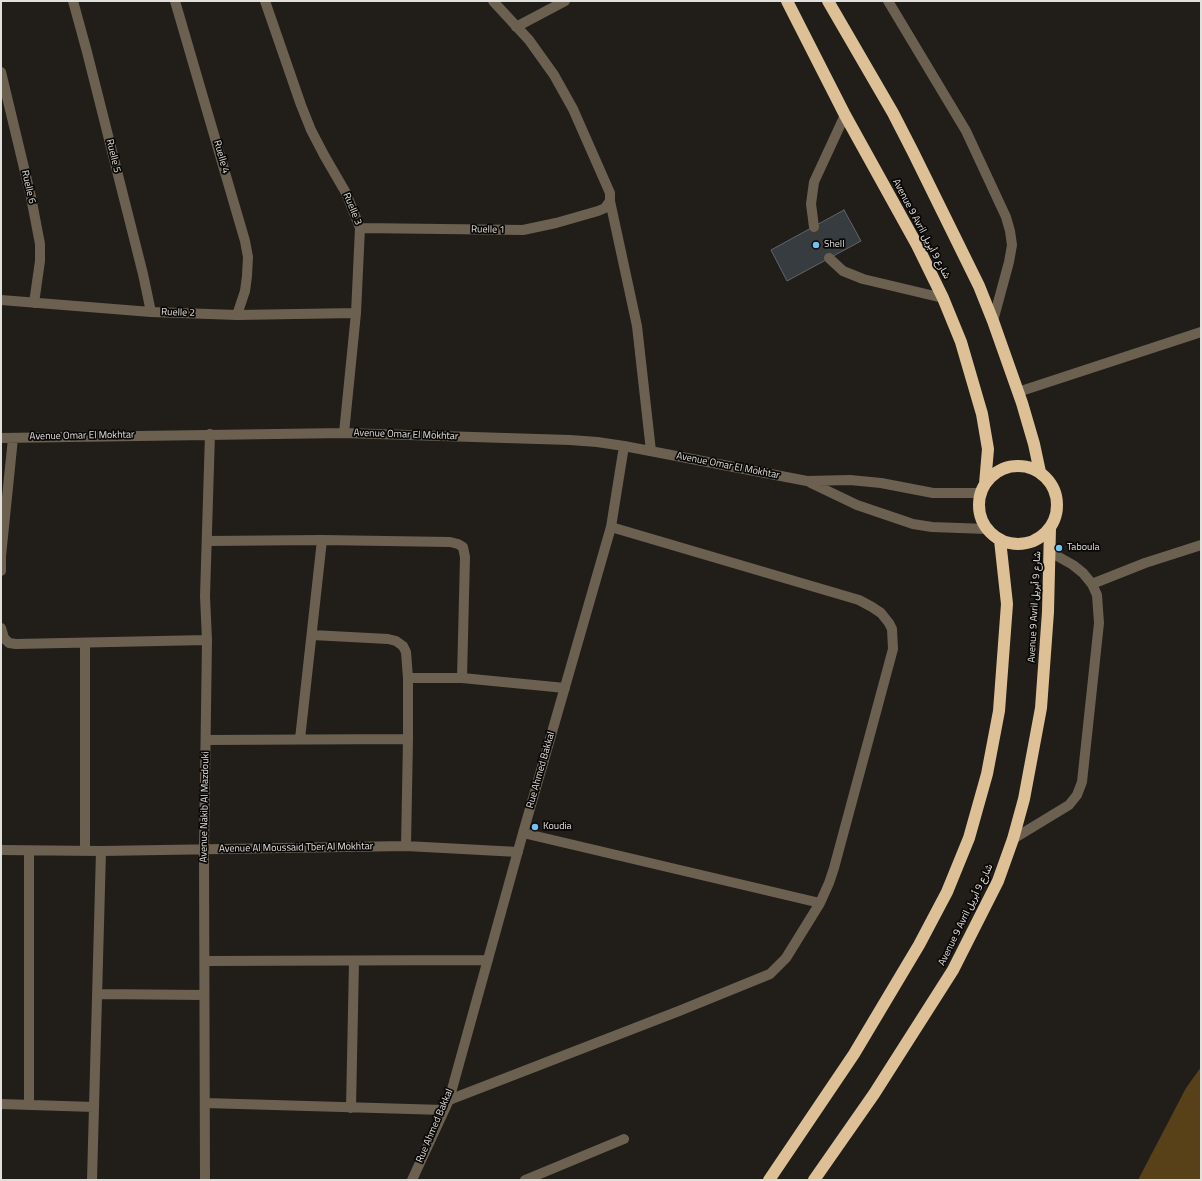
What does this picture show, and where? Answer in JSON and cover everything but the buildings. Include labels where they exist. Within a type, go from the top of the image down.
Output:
[{"type":"highway","name":"Avenue 9 Avril شارع 9 أبريل","points":[[787,1],[845,115],[917,245],[943,298],[961,342],[982,414],[988,449],[979,506],[981,518],[987,529],[1000,540],[1014,544],[1028,543],[1040,538],[1050,528],[1056,517],[1058,504],[1056,492],[1050,480],[1040,472],[1026,466],[1010,466],[996,472],[983,488]]},
{"type":"highway","points":[[828,1],[913,152],[979,286],[994,321],[1018,392],[1034,444],[1040,472]]},
{"type":"highway","name":"Avenue 9 Avril شارع 9 أبريل","points":[[814,1180],[874,1094],[953,970],[998,881],[1013,839],[1024,799],[1041,708],[1048,612],[1050,528]]},
{"type":"highway","points":[[769,1180],[854,1054],[919,945],[947,892],[969,838],[987,774],[999,711],[1007,604],[1000,540]]},
{"type":"street","name":"Ruelle 5","points":[[73,1],[139,259],[151,312]]},
{"type":"street","name":"Ruelle 4","points":[[176,1],[245,241],[248,257],[247,276],[245,291],[237,315]]},
{"type":"street","name":"Ruelle 3","points":[[265,1],[311,130],[346,193],[360,228],[356,313],[344,433]]},
{"type":"street","points":[[493,1],[529,40],[554,75],[566,96],[610,193],[610,201],[637,326],[651,451]]},
{"type":"street","points":[[516,27],[565,1]]},
{"type":"street","points":[[888,1],[966,131],[1006,217],[1012,245],[994,321]]},
{"type":"street","name":"Ruelle 6","points":[[1,72],[31,197],[40,244],[40,261],[34,303]]},
{"type":"street","points":[[814,227],[811,204],[814,182],[845,115]]},
{"type":"street","name":"Ruelle 1","points":[[360,228],[523,230],[556,223],[598,211],[605,208],[610,201]]},
{"type":"street","points":[[829,258],[843,271],[863,279],[943,298]]},
{"type":"street","name":"Ruelle 2","points":[[1,300],[151,312],[237,315],[356,313]]},
{"type":"street","points":[[1018,392],[1201,332]]},
{"type":"street","name":"Avenue Omar El Mokhtar","points":[[1,438],[344,433],[570,440],[624,446],[807,481],[850,480],[881,483],[933,493],[983,488]]},
{"type":"street","name":"Avenue Nakib Al Mazdouki","points":[[205,1180],[205,596],[210,434]]},
{"type":"street","points":[[1,571],[1,556],[13,438]]},
{"type":"street","name":"Rue Ahmed Bakkal","points":[[412,1180],[449,1100],[523,833],[611,527],[624,446]]},
{"type":"street","name":"Avenue Omar El Mokhtar","points":[[807,481],[857,505],[913,524],[932,527],[987,529]]},
{"type":"street","points":[[449,1100],[770,974],[786,958],[820,904],[834,868],[893,649],[892,629],[889,623],[881,613],[859,600],[611,527]]},
{"type":"street","points":[[300,739],[322,540]]},
{"type":"street","points":[[207,541],[322,540],[450,542],[458,544],[463,547],[465,557],[462,678]]},
{"type":"street","points":[[1092,584],[1152,561],[1201,545]]},
{"type":"street","points":[[1013,839],[1069,805],[1077,795],[1082,782],[1098,623],[1097,596],[1092,584],[1083,573],[1073,565],[1050,552]]},
{"type":"street","points":[[1,628],[4,638],[9,643],[16,644],[85,644],[206,640]]},
{"type":"street","points":[[312,635],[388,639],[396,641],[406,652],[408,678],[406,846]]},
{"type":"street","points":[[85,644],[85,851]]},
{"type":"street","points":[[408,678],[462,678],[565,688]]},
{"type":"street","points":[[206,740],[408,739]]},
{"type":"street","points":[[523,833],[820,904]]},
{"type":"street","name":"Avenue Al Moussaid Tber Al Mokhtar","points":[[1,850],[204,850],[406,846],[518,852]]},
{"type":"street","points":[[28,1105],[29,851]]},
{"type":"street","points":[[92,1180],[101,851]]},
{"type":"street","points":[[204,961],[488,960]]},
{"type":"street","points":[[351,1108],[354,961]]},
{"type":"street","points":[[98,994],[204,995]]},
{"type":"street","points":[[205,1103],[444,1110]]},
{"type":"street","points":[[1,1104],[94,1107]]},
{"type":"street","points":[[525,1180],[624,1139]]},
{"type":"shaded area","points":[[1201,1067],[1201,1180],[1138,1180],[1186,1088]]},
{"type":"tunnel","points":[[814,227],[818,242],[829,258]]},
{"type":"place","name":"Shell","points":[[816,245]]},
{"type":"place","name":"Taboula","points":[[1059,548]]},
{"type":"place","name":"Koudia","points":[[535,827]]}]
